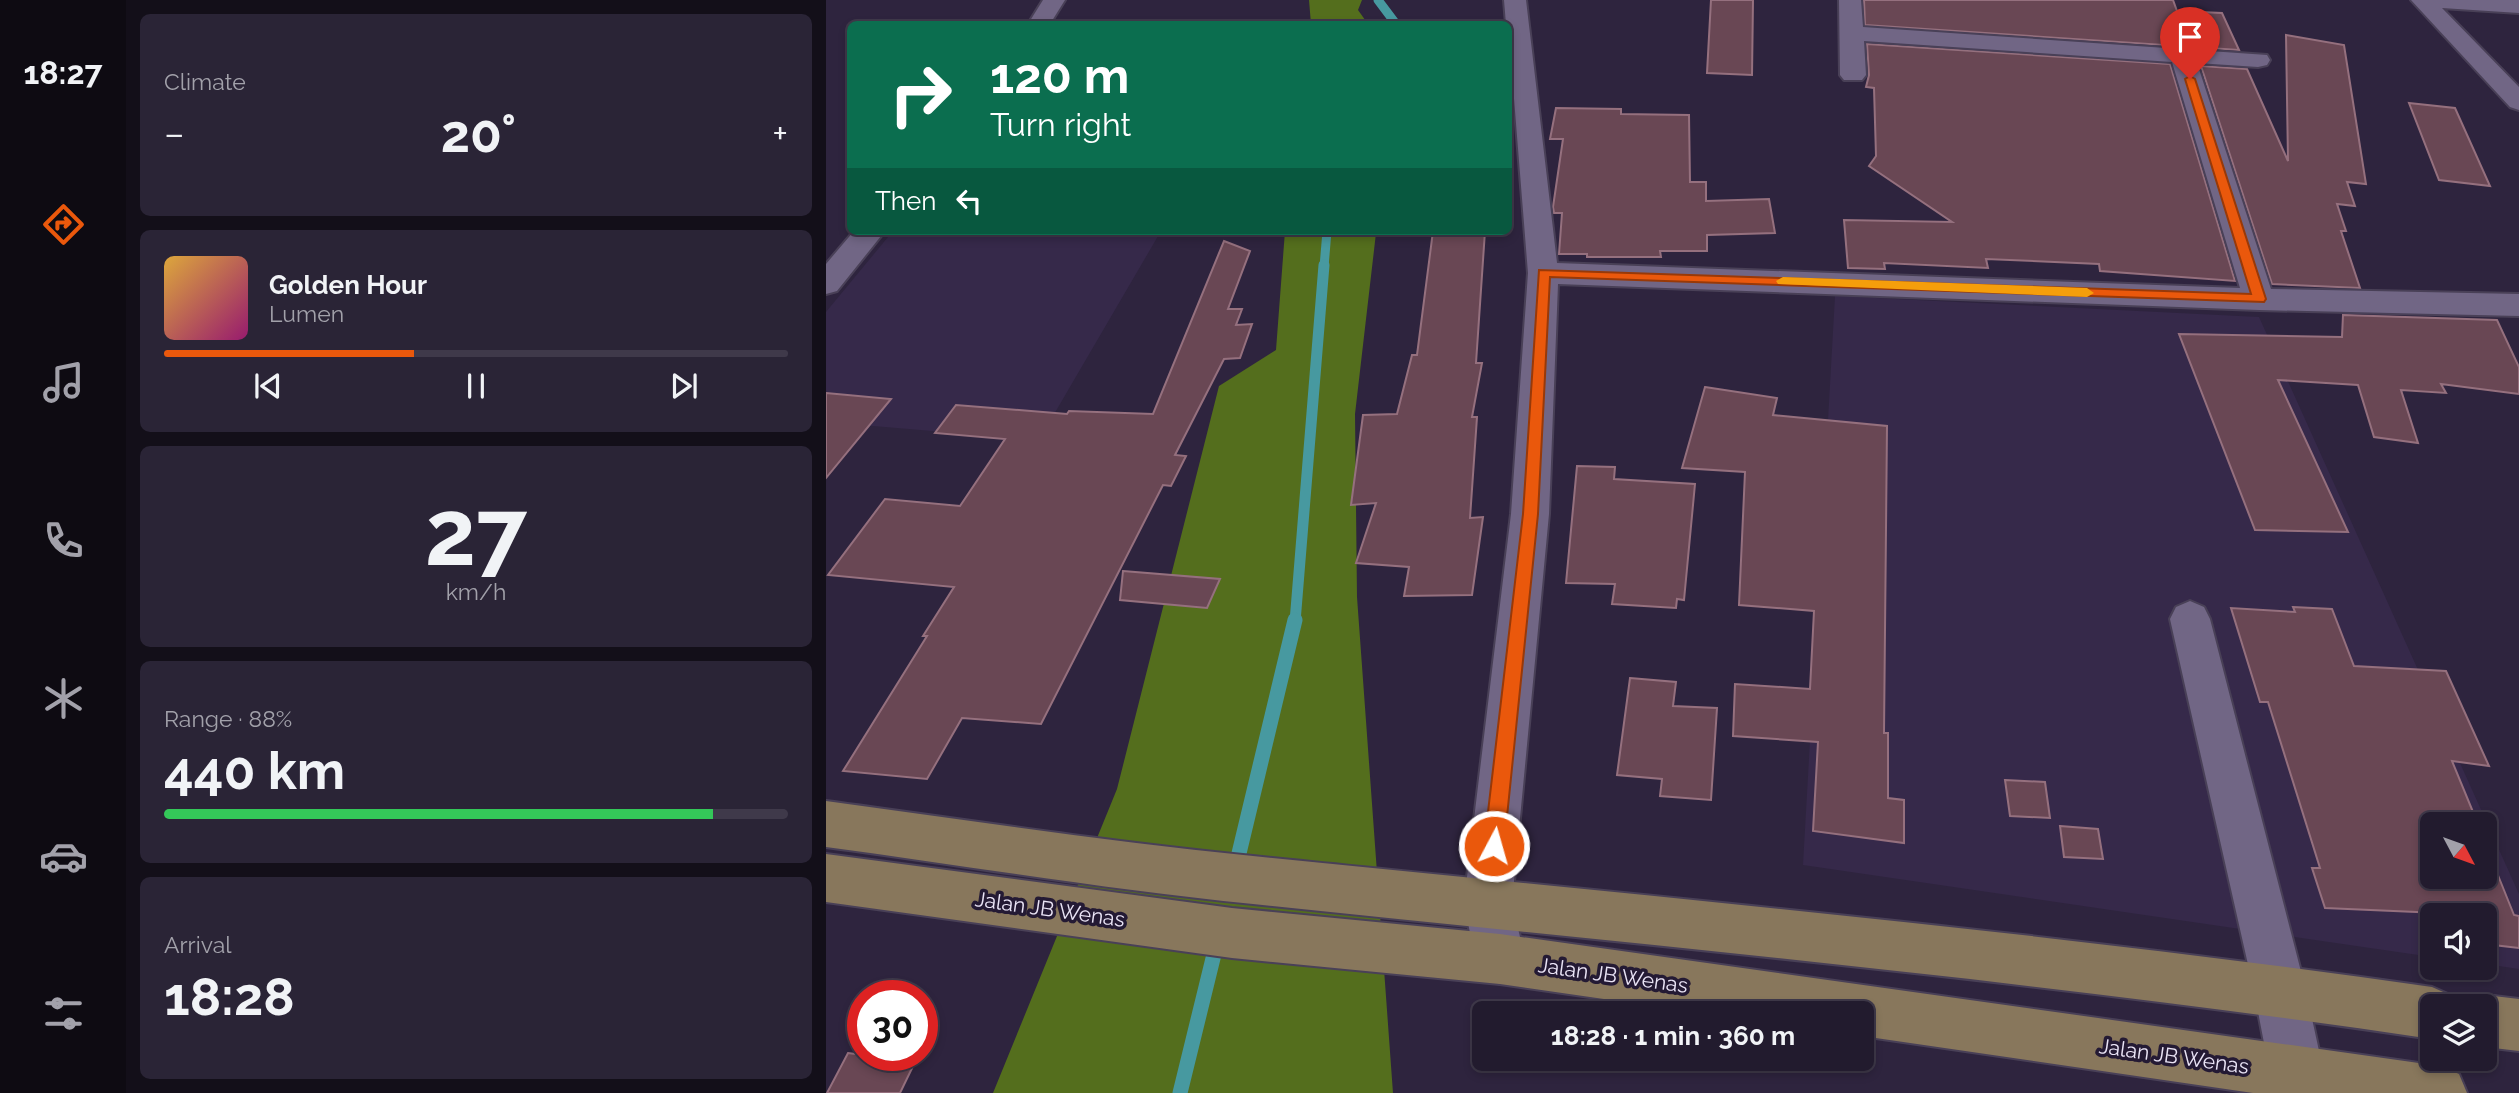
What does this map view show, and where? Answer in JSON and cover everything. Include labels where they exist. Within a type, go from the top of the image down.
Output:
[{"type":"main road","points":[[826,824],[1250,880],[1488,902],[2280,991],[2420,1011]]},
{"type":"main road","points":[[890,886],[920,835]]},
{"type":"main road","name":"Jalan JB Wenas","points":[[826,878],[1233,933],[1500,959],[2440,1093]]},
{"type":"main road","points":[[2497,1023],[2519,1026]]},
{"type":"street","points":[[1041,21],[1054,0]]},
{"type":"street","points":[[1500,959],[1488,902],[1531,514],[1544,273],[1515,0]]},
{"type":"street","points":[[1850,0],[1853,75]]},
{"type":"street","points":[[2425,0],[2519,6]]},
{"type":"street","points":[[2425,0],[2519,102]]},
{"type":"street","points":[[1852,33],[2258,60]]},
{"type":"street","points":[[2182,55],[2259,299]]},
{"type":"street","points":[[826,284],[867,235]]},
{"type":"street","points":[[1544,273],[2259,299],[2519,305]]},
{"type":"street","points":[[2190,619],[2280,991],[2297,1074]]},
{"type":"shaded area","points":[[890,235],[1159,235],[1039,440],[826,422],[826,312]]},
{"type":"shaded area","points":[[1835,296],[2259,317],[2482,812],[2420,812],[2420,889],[2497,889],[2497,845],[2519,894],[2519,969],[2497,966],[2497,903],[2420,903],[2420,955],[1803,865]]},
{"type":"green space","points":[[1309,0],[1362,0],[1358,10],[1366,21],[1311,21]]},
{"type":"green space","points":[[1285,235],[1376,235],[1355,414],[1357,597],[1393,1093],[993,1093],[1117,789],[1219,386],[1276,350]]},
{"type":"building","points":[[1711,0],[1753,0],[1752,75],[1707,73]]},
{"type":"building","points":[[1864,0],[2173,0],[2177,11],[2222,13],[2239,50],[1865,25]]},
{"type":"building","points":[[2286,35],[2344,45],[2366,184],[2347,182],[2355,206],[2337,204],[2346,231],[2341,231],[2360,288],[2272,284],[2201,66],[2247,69],[2288,161]]},
{"type":"building","points":[[1867,44],[2170,64],[2235,281],[2100,271],[2099,264],[1986,259],[1988,268],[1884,263],[1885,269],[1848,268],[1844,220],[1952,222],[1869,166],[1876,156],[1874,88],[1866,87],[1869,75]]},
{"type":"building","points":[[2409,103],[2455,108],[2490,186],[2439,180]]},
{"type":"building","points":[[1556,108],[1621,109],[1621,114],[1689,115],[1690,182],[1706,182],[1706,201],[1769,199],[1775,233],[1707,235],[1707,251],[1660,251],[1661,257],[1587,257],[1587,254],[1559,254],[1562,213],[1554,213],[1553,207],[1563,139],[1550,139]]},
{"type":"building","points":[[1432,235],[1485,235],[1476,363],[1482,363],[1472,417],[1477,417],[1470,518],[1483,517],[1472,595],[1404,596],[1409,567],[1356,563],[1376,503],[1351,505],[1363,415],[1397,414],[1412,355],[1417,355]]},
{"type":"building","points":[[1224,241],[1250,251],[1228,309],[1242,309],[1236,325],[1252,324],[1240,358],[1224,359],[1175,455],[1186,456],[1171,486],[1163,485],[1041,724],[962,718],[927,779],[843,771],[927,636],[923,636],[954,587],[828,575],[885,499],[960,506],[1005,439],[935,433],[956,405],[1067,414],[1069,411],[1153,414]]},
{"type":"building","points":[[2343,315],[2497,320],[2519,367],[2519,394],[2441,384],[2446,393],[2401,390],[2418,443],[2374,437],[2358,385],[2278,380],[2348,532],[2255,530],[2179,334],[2342,337]]},
{"type":"building","points":[[1705,387],[1777,398],[1773,415],[1887,426],[1884,733],[1888,733],[1888,798],[1904,800],[1904,843],[1813,831],[1818,742],[1733,736],[1735,684],[1810,689],[1814,611],[1739,605],[1745,472],[1682,468]]},
{"type":"building","points":[[826,393],[891,399],[826,478]]},
{"type":"building","points":[[1577,466],[1615,467],[1614,479],[1695,484],[1684,600],[1677,599],[1676,608],[1612,604],[1615,584],[1566,583]]},
{"type":"building","points":[[1123,571],[1220,579],[1207,608],[1120,600]]},
{"type":"building","points":[[2293,607],[2332,609],[2354,666],[2446,671],[2489,766],[2452,761],[2473,812],[2420,812],[2420,889],[2497,889],[2497,873],[2514,915],[2519,916],[2519,948],[2497,945],[2497,903],[2420,903],[2420,912],[2325,908],[2312,868],[2320,868],[2268,702],[2260,702],[2231,608],[2295,612]]},
{"type":"building","points":[[1630,678],[1676,682],[1673,706],[1717,708],[1711,800],[1660,796],[1662,779],[1617,775]]},
{"type":"building","points":[[2005,780],[2045,782],[2050,818],[2010,816]]},
{"type":"building","points":[[2060,826],[2098,829],[2103,859],[2064,857]]},
{"type":"building","points":[[847,1055],[847,1071],[911,1071],[900,1093],[827,1093]]},
{"type":"waterway","points":[[1378,0],[1394,21]]},
{"type":"waterway","points":[[1324,267],[1327,235]]},
{"type":"waterway","points":[[1295,622],[1324,265]]},
{"type":"waterway","points":[[1235,870],[1295,620]]},
{"type":"waterway","points":[[1180,1093],[1217,942]]},
{"type":"slow traffic","points":[[1783,281],[2087,293]]},
{"type":"route","points":[[1494,846],[1531,514],[1544,273],[2259,299],[2190,79]]}]
